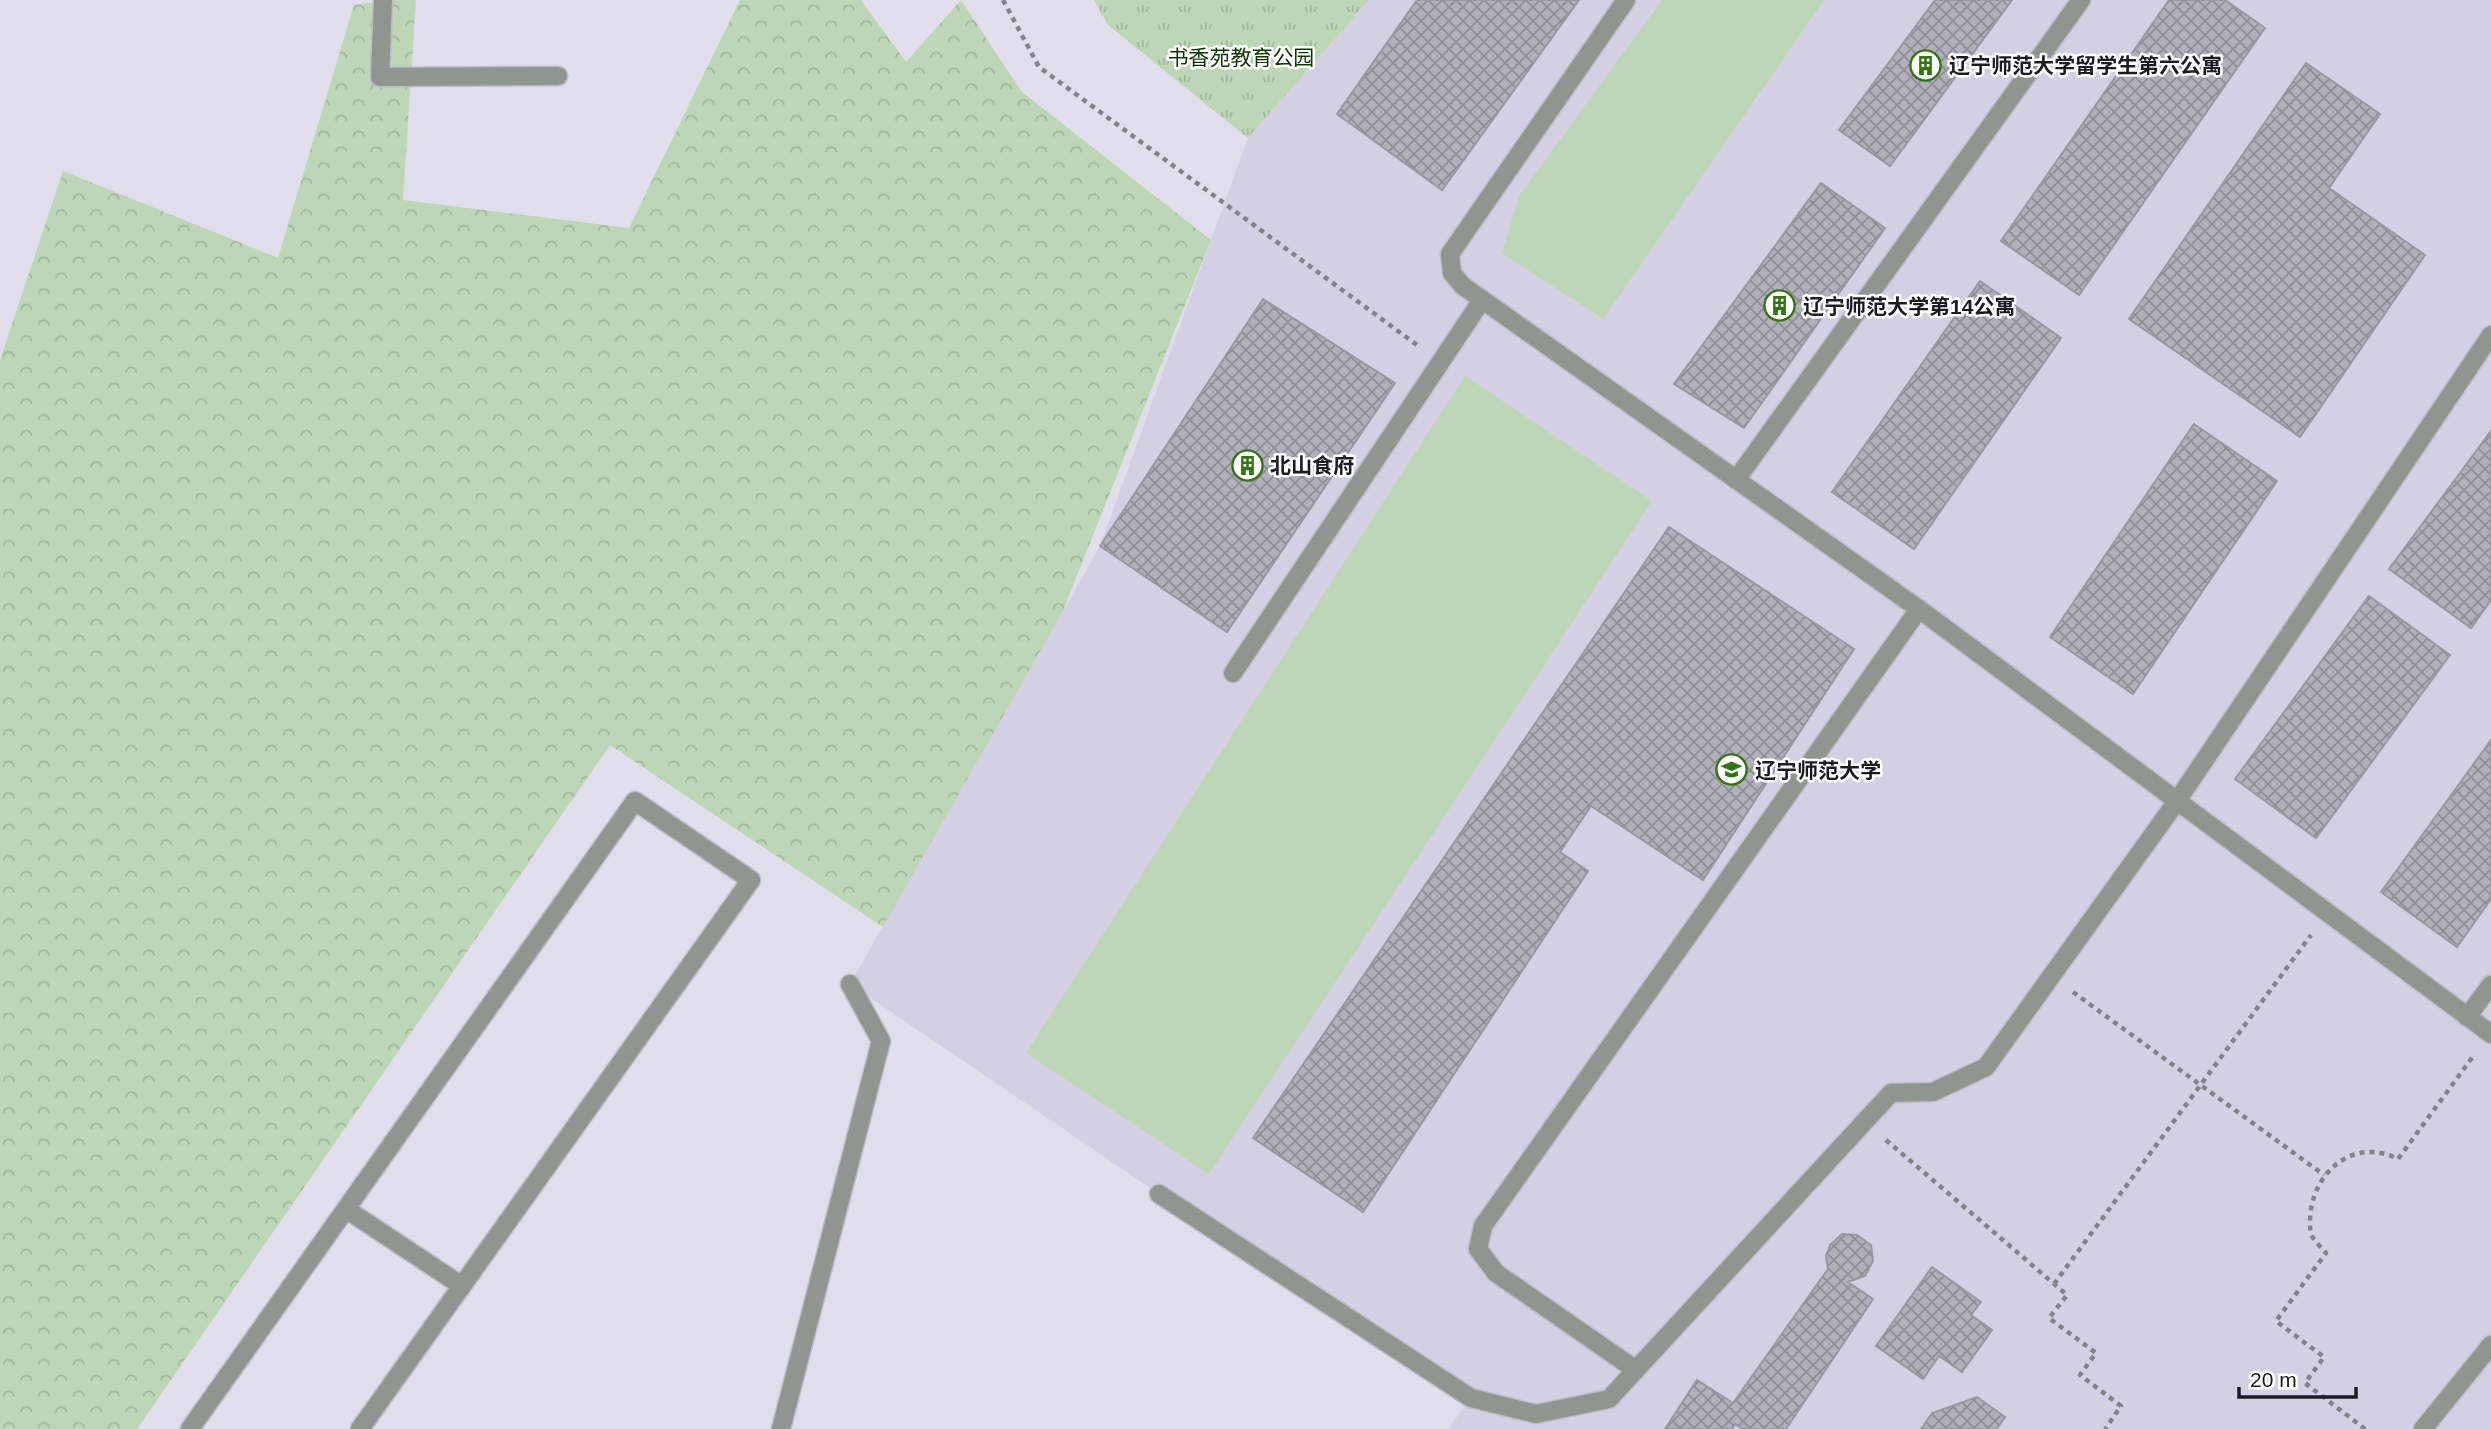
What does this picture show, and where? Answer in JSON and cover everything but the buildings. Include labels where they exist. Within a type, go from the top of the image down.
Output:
[{"type":"street","points":[[383,0],[380,77],[558,76]]},
{"type":"street","points":[[1626,0],[1450,254],[1452,273],[1462,286],[1919,609],[2491,1034]]},
{"type":"street","points":[[1736,480],[2081,0]]},
{"type":"street","points":[[1233,673],[1482,300]]},
{"type":"street","points":[[1159,1194],[1471,1398],[1536,1414],[1609,1399],[1891,1093],[1933,1092],[1986,1068],[2178,801],[2491,335]]},
{"type":"street","points":[[1636,1370],[1496,1273],[1478,1249],[1483,1226],[1919,609]]},
{"type":"street","points":[[190,1429],[635,801],[751,880],[360,1429]]},
{"type":"street","points":[[781,1429],[881,1041],[850,984]]},
{"type":"street","points":[[2467,1017],[2491,985]]},
{"type":"street","points":[[346,1209],[462,1286]]},
{"type":"street","points":[[2423,1429],[2491,1345]]},
{"type":"path","points":[[1003,0],[1039,67],[1440,362]]},
{"type":"path","points":[[2054,1284],[2328,913]]},
{"type":"path","points":[[2053,976],[2324,1175]]},
{"type":"path","points":[[2365,1429],[2305,1383],[2324,1357],[2276,1321],[2326,1253],[2312,1237],[2310,1216],[2314,1191],[2338,1160],[2362,1153],[2385,1153],[2398,1159],[2491,1034]]},
{"type":"path","points":[[1864,1121],[2067,1295],[2049,1318],[2096,1353],[2080,1375],[2121,1406],[2105,1429]]},
{"type":"shaded area","name":"辽宁师范大学","points":[[1369,0],[2491,0],[2491,1429],[1448,1429],[1471,1398],[1159,1194],[850,984],[1100,546],[1248,138]]},
{"type":"green space","points":[[416,0],[403,200],[629,228],[740,0],[861,0],[906,62],[961,0],[1022,92],[1211,240],[1062,613],[883,927],[610,745],[137,1429],[0,1429],[0,360],[63,171],[278,258],[354,5]]},
{"type":"green space","name":"书香苑教育公园","points":[[1094,0],[1369,0],[1248,138],[1108,25]]},
{"type":"green space","points":[[1662,0],[1824,0],[1603,319],[1502,253],[1519,196]]},
{"type":"green space","points":[[1465,376],[1652,501],[1209,1174],[1026,1053]]},
{"type":"place","name":"辽宁师范大学留学生第六公寓","points":[[1926,65]]},
{"type":"place","name":"辽宁师范大学第14公寓","points":[[1780,306]]},
{"type":"place","name":"北山食府","points":[[1247,465]]},
{"type":"place","name":"辽宁师范大学","points":[[1732,770]]}]
